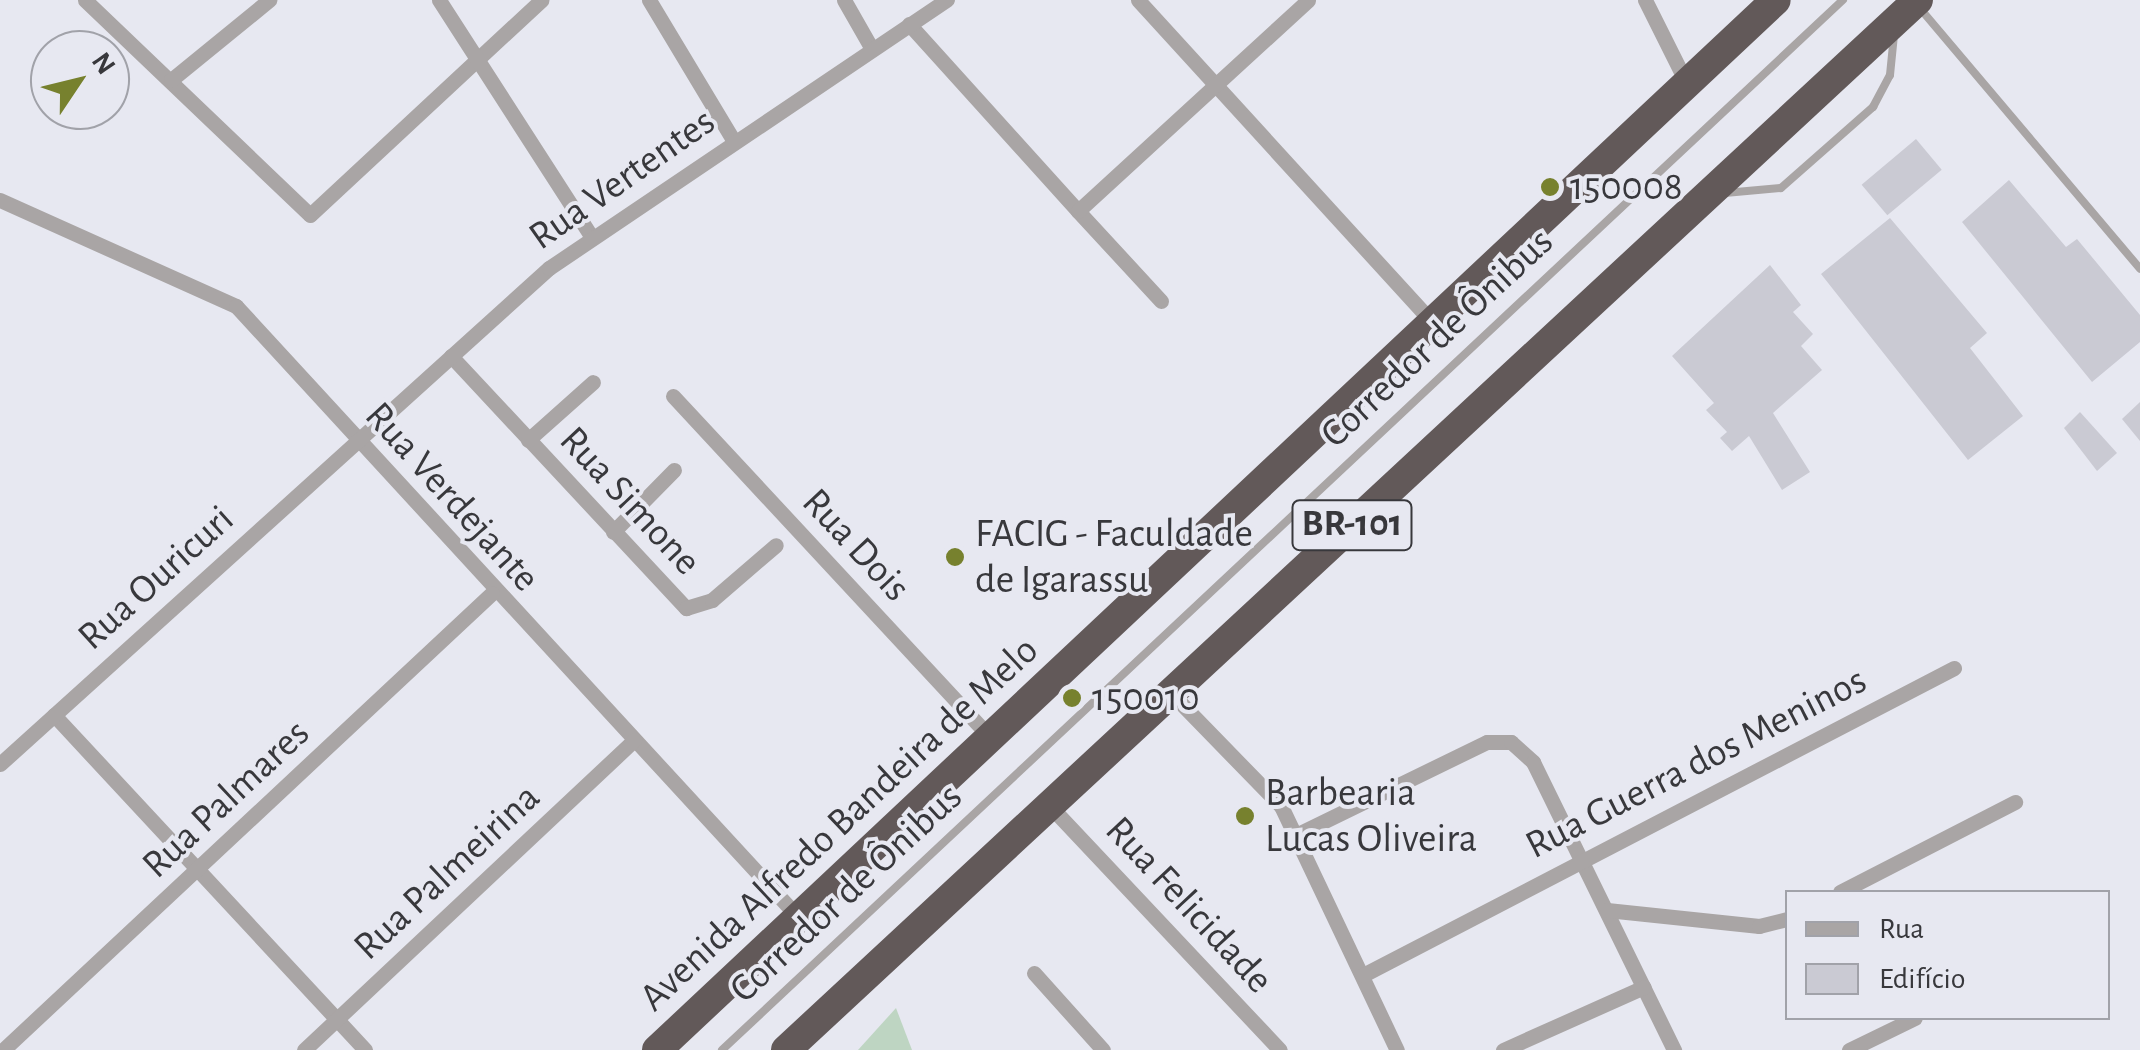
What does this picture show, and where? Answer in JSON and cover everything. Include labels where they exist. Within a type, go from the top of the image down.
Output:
[{"type":"highway","name":"Avenida Alfredo Bandeira de Melo","points":[[657,1050],[1776,0]]},
{"type":"highway","name":"BR-101","points":[[786,1050],[1910,8]]},
{"type":"street","points":[[171,80],[270,0]]},
{"type":"street","points":[[439,0],[480,58],[591,236]]},
{"type":"street","points":[[95,3],[292,204],[316,214],[541,0]]},
{"type":"street","points":[[649,0],[734,140]]},
{"type":"street","points":[[844,0],[872,49]]},
{"type":"street","name":"Rua Vertentes","points":[[356,440],[591,236],[947,0]]},
{"type":"street","points":[[1138,0],[1435,324]]},
{"type":"street","points":[[1078,211],[1308,0]]},
{"type":"street","points":[[1646,0],[1687,84]]},
{"type":"street","points":[[910,24],[1162,301]]},
{"type":"street","name":"Rua Verdejante","points":[[0,200],[222,294],[492,593],[799,918]]},
{"type":"street","name":"Rua Simone","points":[[451,356],[686,608],[712,600],[776,545]]},
{"type":"street","points":[[528,440],[593,382]]},
{"type":"street","name":"Rua Dois","points":[[673,396],[991,738]]},
{"type":"street","name":"Rua Ouricuri","points":[[0,764],[356,440]]},
{"type":"street","points":[[612,532],[674,470]]},
{"type":"street","name":"Rua Palmares","points":[[3,1050],[492,593]]},
{"type":"street","name":"Rua Guerra dos Meninos","points":[[1363,974],[1954,668]]},
{"type":"street","points":[[1170,692],[1236,754],[1298,834],[1397,1050]]},
{"type":"street","points":[[54,715],[365,1050]]},
{"type":"street","name":"Rua Palmeirina","points":[[304,1050],[634,740]]},
{"type":"street","points":[[1298,834],[1502,740],[1533,762],[1674,1050]]},
{"type":"street","points":[[1844,890],[2015,802]]},
{"type":"street","name":"Rua Felicidade","points":[[1050,806],[1280,1050]]},
{"type":"street","points":[[1607,910],[1759,926],[1785,920]]},
{"type":"street","points":[[1034,973],[1102,1050]]},
{"type":"street","points":[[1503,1050],[1644,987]]},
{"type":"street","points":[[1849,1050],[1910,1020]]},
{"type":"lane","name":"Corredor de Ônibus","points":[[722,1050],[1844,0]]},
{"type":"lane","points":[[1711,193],[1781,188],[1861,119],[1890,75],[1910,8]]},
{"type":"lane","points":[[1910,8],[2140,270]]},
{"type":"green space","points":[[896,1008],[912,1050],[858,1050]]},
{"type":"building","points":[[1916,139],[1942,170],[1887,215],[1862,185]]},
{"type":"building","points":[[2009,180],[2066,247],[2077,239],[2140,315],[2140,342],[2092,382],[1962,222]]},
{"type":"building","points":[[1890,218],[1987,333],[1970,348],[2023,416],[1968,460],[1821,274]]},
{"type":"building","points":[[1770,265],[1801,305],[1793,312],[1813,334],[1801,346],[1822,370],[1773,413],[1810,472],[1782,490],[1749,436],[1732,451],[1720,438],[1727,432],[1706,410],[1714,403],[1672,356]]},
{"type":"building","points":[[2140,402],[2140,441],[2122,419]]},
{"type":"building","points":[[2080,412],[2117,453],[2097,471],[2064,428]]},
{"type":"place","name":"150008","points":[[1550,187]]},
{"type":"place","name":"FACIG - Faculdade de Igarassu","points":[[955,557]]},
{"type":"place","name":"150010","points":[[1072,698]]},
{"type":"place","name":"Barbearia Lucas Oliveira","points":[[1245,816]]}]
